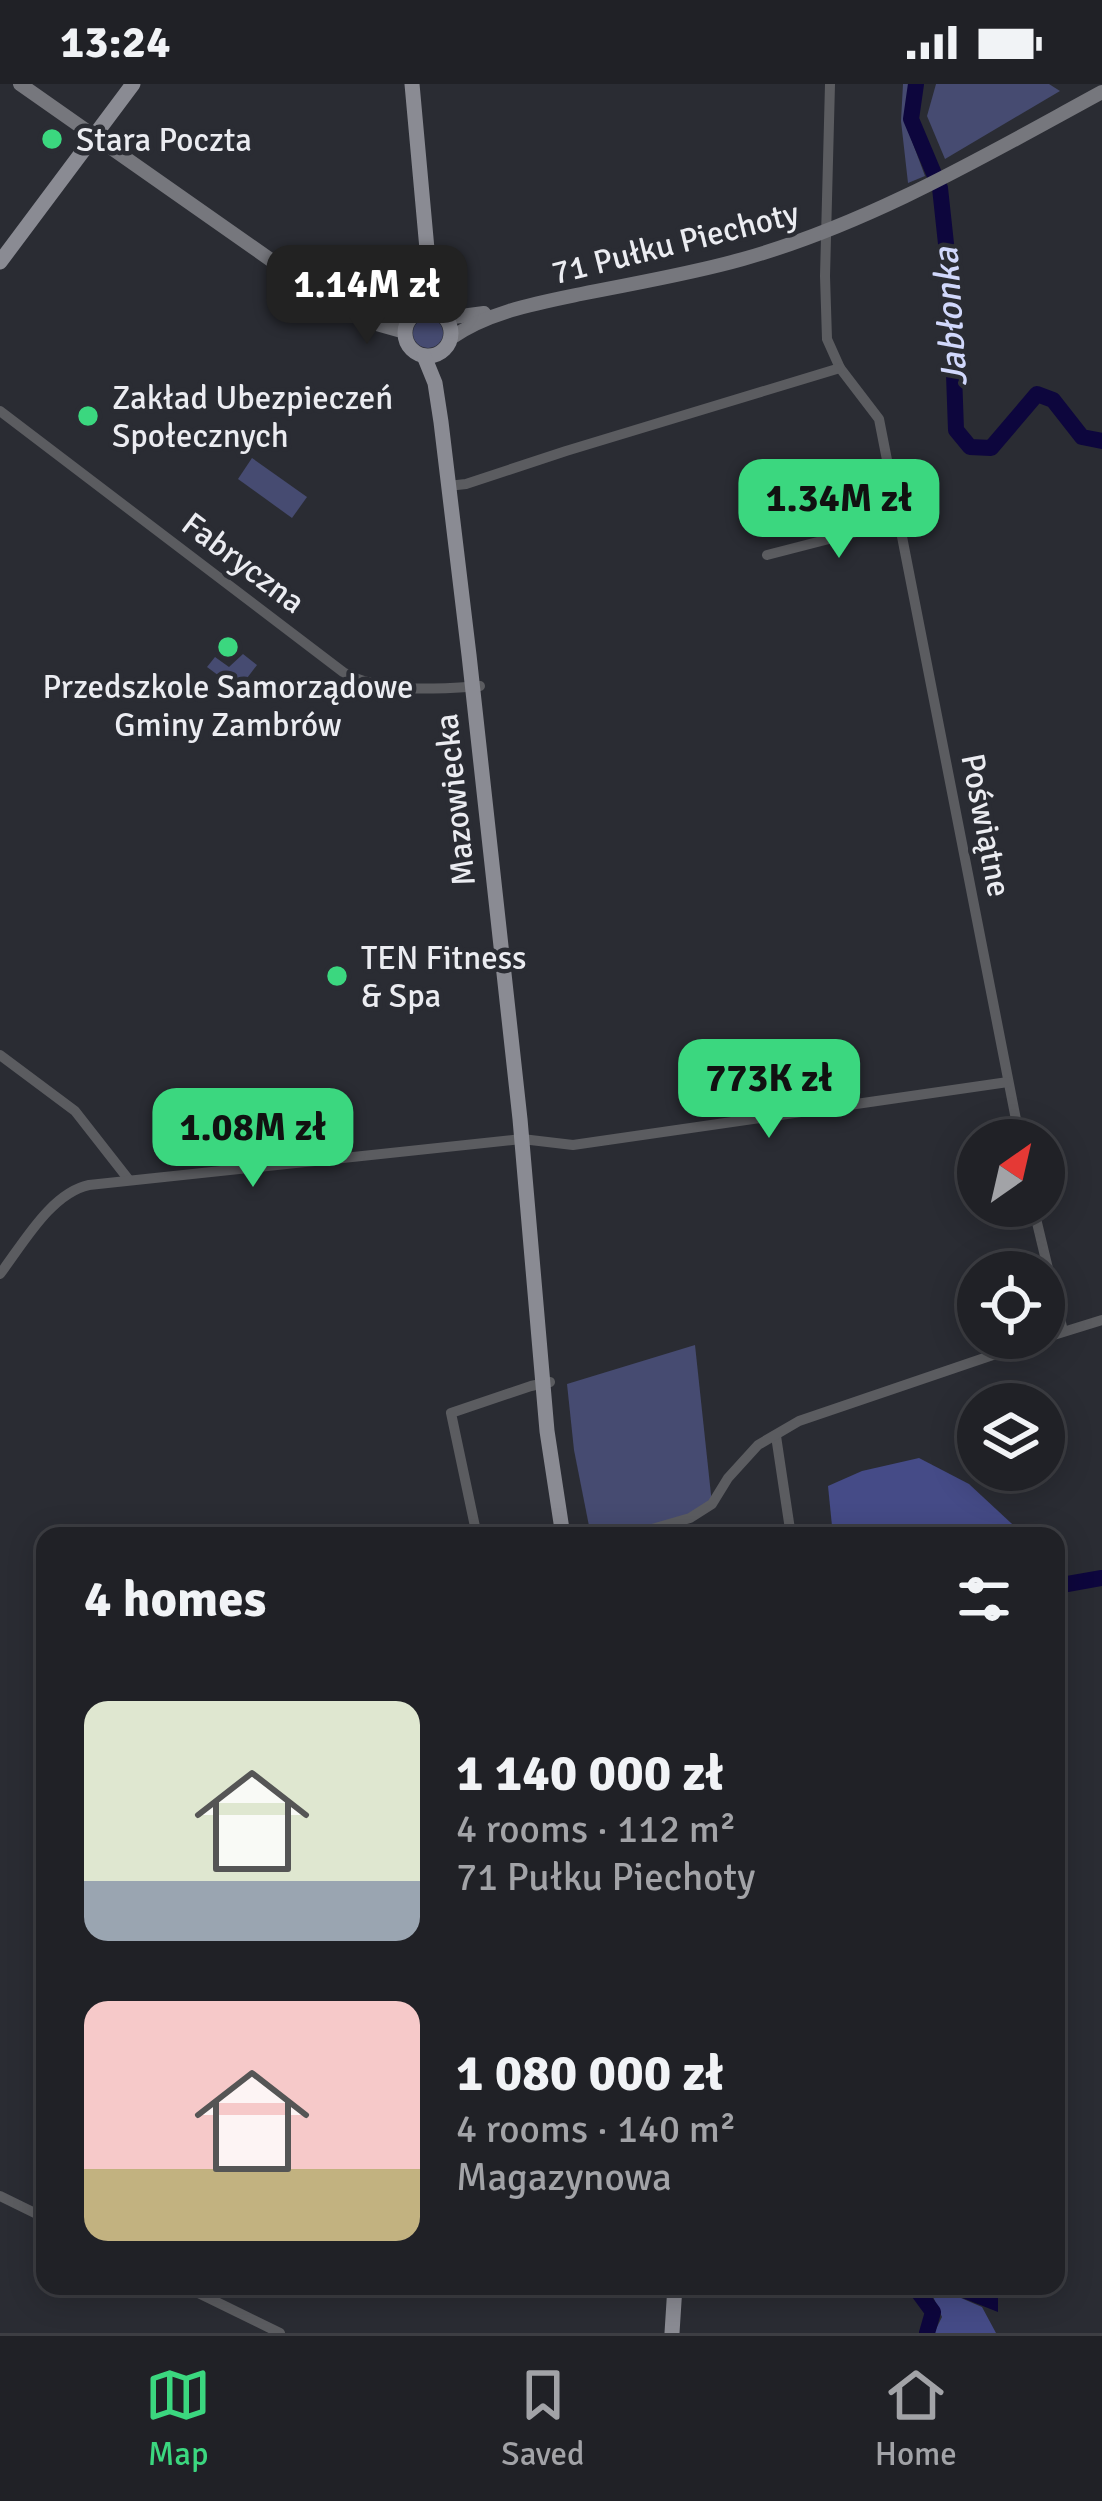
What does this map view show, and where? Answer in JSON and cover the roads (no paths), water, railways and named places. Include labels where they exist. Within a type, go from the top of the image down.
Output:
[{"type":"main road","points":[[3,253],[133,84]]},
{"type":"main road","points":[[416,84],[424,319],[409,346],[432,355],[451,338],[451,328],[424,319]]},
{"type":"main road","name":"Mazowiecka","points":[[432,355],[516,986],[562,1527]]},
{"type":"main road","points":[[672,2333],[674,2295]]},
{"type":"street","points":[[20,84],[346,310],[385,320],[424,319],[530,304]]},
{"type":"street","name":"Poświątne","points":[[830,84],[827,339],[840,368],[879,419],[1016,1119]]},
{"type":"street","name":"71 Pułku Piechoty","points":[[451,338],[466,327],[530,304],[722,264],[826,232],[947,176],[1102,92]]},
{"type":"street","points":[[452,486],[840,368]]},
{"type":"street","name":"Fabryczna","points":[[0,411],[344,672],[382,685],[476,687]]},
{"type":"street","points":[[767,555],[899,521]]},
{"type":"street","points":[[0,1055],[75,1111],[129,1180]]},
{"type":"street","points":[[0,1274],[66,1193],[89,1185],[526,1140],[573,1145],[1008,1082]]},
{"type":"street","points":[[1065,1330],[1102,1320]]},
{"type":"street","points":[[659,1527],[690,1518],[712,1504],[758,1445],[799,1421],[982,1359]]},
{"type":"street","points":[[475,1527],[451,1413],[547,1383]]},
{"type":"street","points":[[776,1436],[790,1527]]},
{"type":"street","points":[[0,2196],[36,2214]]},
{"type":"street","points":[[202,2295],[280,2333]]},
{"type":"waterway","name":"Jabłonka","points":[[916,84],[911,119],[940,188],[951,290],[956,430],[970,447],[991,448],[1037,394],[1053,400],[1082,437],[1102,441]]},
{"type":"waterway","name":"Jabłonka","points":[[1065,1584],[1102,1578]]},
{"type":"waterway","name":"Jabłonka","points":[[921,2295],[933,2312],[927,2333]]},
{"type":"place","name":"Stara Poczta","points":[[52,139]]},
{"type":"place","name":"Zakład Ubezpieczeń Społecznych","points":[[88,416]]},
{"type":"place","name":"Przedszkole Samorządowe Gminy Zambrów","points":[[228,647]]},
{"type":"place","name":"TEN Fitness & Spa","points":[[337,976]]}]
